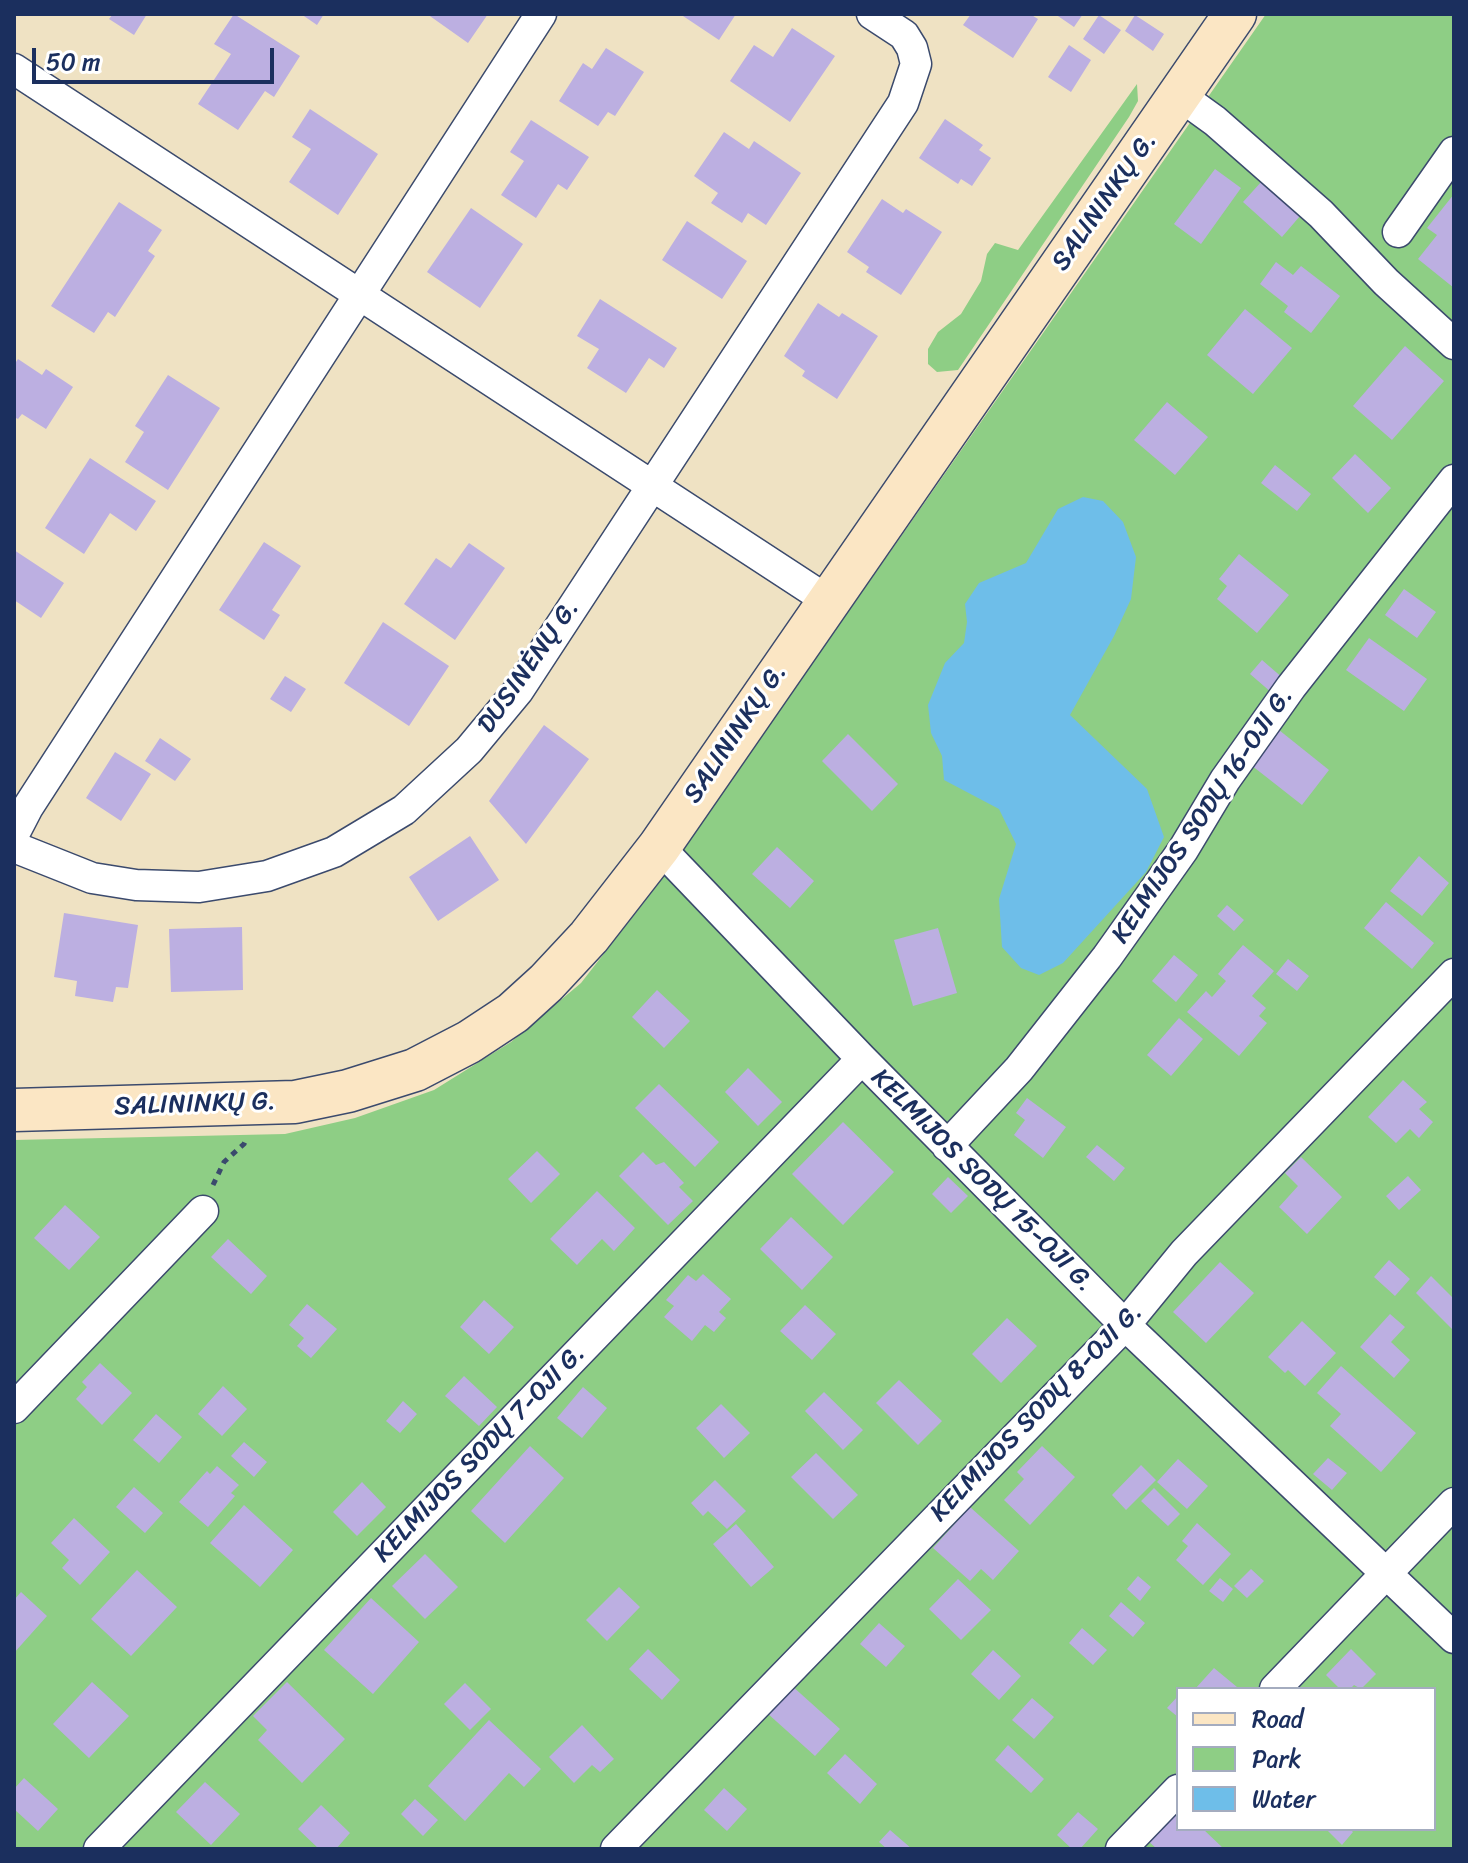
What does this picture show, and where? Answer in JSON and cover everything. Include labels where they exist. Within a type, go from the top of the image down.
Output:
[{"type":"main road","name":"SALININKŲ G.","points":[[14,1110],[295,1102],[348,1091],[415,1070],[469,1042],[513,1013],[589,937],[659,847],[1235,14]]},
{"type":"street","points":[[14,834],[28,807],[541,14]]},
{"type":"street","name":"DUSINĖNŲ G.","points":[[14,847],[92,878],[136,885],[199,887],[267,876],[334,852],[404,810],[469,750],[518,691],[903,103],[916,64],[912,48],[904,35],[872,14]]},
{"type":"street","points":[[14,69],[827,600]]},
{"type":"street","points":[[1179,95],[1215,121],[1321,214],[1386,282],[1454,344]]},
{"type":"street","points":[[1398,232],[1454,152]]},
{"type":"street","name":"KELMIJOS SODŲ 16-OJI G.","points":[[947,1146],[1019,1069],[1107,957],[1183,850],[1225,780],[1291,687],[1454,480]]},
{"type":"street","name":"KELMIJOS SODŲ 15-OJI G.","points":[[659,847],[862,1059],[1125,1325],[1454,1638]]},
{"type":"street","name":"KELMIJOS SODŲ 8-OJI G.","points":[[616,1849],[1125,1325],[1184,1253],[1454,974]]},
{"type":"street","name":"KELMIJOS SODŲ 7-OJI G.","points":[[99,1849],[862,1059]]},
{"type":"street","points":[[14,1408],[203,1211]]},
{"type":"street","points":[[1277,1687],[1454,1503]]},
{"type":"street","points":[[1121,1849],[1176,1792]]},
{"type":"path","points":[[203,1211],[224,1162],[244,1144],[255,1103]]},
{"type":"green space","points":[[1266,14],[1454,14],[1454,1849],[14,1849],[14,1140],[285,1134],[355,1118],[434,1090],[511,1042],[581,983],[656,887]]},
{"type":"green space","points":[[1137,84],[1138,101],[1129,117],[958,370],[937,372],[928,364],[928,349],[938,332],[961,314],[981,281],[987,254],[995,243],[1018,250]]},
{"type":"water","points":[[1083,497],[1103,501],[1123,522],[1136,557],[1131,599],[1070,715],[1147,789],[1164,837],[1146,872],[1063,963],[1039,975],[1021,968],[1002,947],[999,899],[1016,844],[999,809],[944,780],[942,756],[931,733],[928,705],[945,663],[964,643],[967,622],[965,604],[979,583],[1026,563],[1058,509]]},
{"type":"building","points":[[113,14],[147,14],[134,35],[109,19]]},
{"type":"building","points":[[234,14],[300,56],[274,97],[265,91],[238,130],[198,104],[231,54],[214,44]]},
{"type":"building","points":[[301,14],[324,14],[317,25]]},
{"type":"building","points":[[427,14],[488,14],[468,43]]},
{"type":"building","points":[[680,14],[736,14],[719,40]]},
{"type":"building","points":[[971,14],[1030,14],[1038,19],[1013,58],[963,25]]},
{"type":"building","points":[[1055,14],[1083,14],[1074,27]]},
{"type":"building","points":[[1099,15],[1121,30],[1104,54],[1083,39]]},
{"type":"building","points":[[1135,15],[1164,34],[1153,51],[1125,31]]},
{"type":"building","points":[[792,28],[835,56],[790,122],[730,81],[754,45],[773,57]]},
{"type":"building","points":[[1069,45],[1091,60],[1071,92],[1048,77]]},
{"type":"building","points":[[606,48],[644,72],[615,116],[608,112],[598,126],[559,101],[583,63],[592,69]]},
{"type":"building","points":[[310,109],[378,154],[338,215],[289,182],[311,149],[292,137]]},
{"type":"building","points":[[945,119],[983,145],[979,150],[991,158],[972,186],[961,179],[958,184],[919,158]]},
{"type":"building","points":[[531,120],[589,157],[567,190],[558,184],[536,218],[501,195],[524,161],[510,152]]},
{"type":"building","points":[[724,132],[749,149],[754,141],[801,173],[766,225],[748,213],[742,223],[711,203],[718,193],[694,176]]},
{"type":"building","points":[[1215,169],[1241,188],[1201,244],[1174,224]]},
{"type":"building","points":[[1262,181],[1300,216],[1282,237],[1243,202]]},
{"type":"building","points":[[1454,194],[1454,288],[1418,259],[1437,235],[1427,228]]},
{"type":"building","points":[[882,199],[903,213],[906,209],[942,232],[901,295],[866,272],[869,267],[847,252]]},
{"type":"building","points":[[119,202],[162,230],[148,251],[155,256],[115,317],[108,312],[94,333],[51,306]]},
{"type":"building","points":[[471,208],[523,244],[480,308],[427,272]]},
{"type":"building","points":[[687,221],[747,261],[722,299],[662,260]]},
{"type":"building","points":[[1276,262],[1293,275],[1301,266],[1340,296],[1311,333],[1284,312],[1288,306],[1260,284]]},
{"type":"building","points":[[600,299],[677,348],[664,368],[649,358],[626,393],[587,368],[599,349],[577,336]]},
{"type":"building","points":[[818,303],[839,317],[842,313],[878,336],[837,399],[802,376],[805,371],[784,356]]},
{"type":"building","points":[[1245,309],[1292,348],[1253,394],[1207,355]]},
{"type":"building","points":[[1405,346],[1444,381],[1392,440],[1353,406]]},
{"type":"building","points":[[18,359],[42,375],[46,369],[73,387],[46,429],[22,414],[18,419],[14,417],[14,365]]},
{"type":"building","points":[[168,375],[220,408],[168,490],[125,462],[144,432],[135,426]]},
{"type":"building","points":[[1167,402],[1208,437],[1175,475],[1134,440]]},
{"type":"building","points":[[1355,454],[1391,488],[1368,513],[1332,478]]},
{"type":"building","points":[[90,458],[156,501],[136,531],[110,513],[84,554],[45,528]]},
{"type":"building","points":[[1275,465],[1311,494],[1297,511],[1261,483]]},
{"type":"building","points":[[264,542],[301,566],[272,610],[280,615],[264,640],[219,610]]},
{"type":"building","points":[[469,543],[505,568],[455,640],[404,604],[436,558],[451,568]]},
{"type":"building","points":[[14,550],[64,583],[41,618],[14,600]]},
{"type":"building","points":[[1239,554],[1289,595],[1257,633],[1217,599],[1227,586],[1219,579]]},
{"type":"building","points":[[1404,589],[1436,612],[1417,638],[1385,615]]},
{"type":"building","points":[[383,622],[449,666],[409,726],[344,683]]},
{"type":"building","points":[[1369,638],[1427,679],[1404,711],[1346,670]]},
{"type":"building","points":[[1262,660],[1284,679],[1272,693],[1250,674]]},
{"type":"building","points":[[285,676],[306,689],[291,712],[270,699]]},
{"type":"building","points":[[544,725],[589,759],[526,844],[489,801]]},
{"type":"building","points":[[1279,730],[1329,770],[1302,805],[1251,765]]},
{"type":"building","points":[[848,734],[898,784],[872,811],[822,761]]},
{"type":"building","points":[[160,738],[191,759],[175,781],[145,761]]},
{"type":"building","points":[[115,752],[151,774],[121,821],[86,798]]},
{"type":"building","points":[[470,836],[499,880],[438,921],[409,877]]},
{"type":"building","points":[[777,847],[814,881],[790,908],[752,874]]},
{"type":"building","points":[[1419,856],[1449,883],[1422,916],[1390,891]]},
{"type":"building","points":[[1386,902],[1434,943],[1412,969],[1364,928]]},
{"type":"building","points":[[1227,905],[1244,920],[1234,931],[1217,916]]},
{"type":"building","points":[[64,913],[138,925],[128,988],[116,987],[113,1002],[75,996],[77,981],[54,977]]},
{"type":"building","points":[[242,927],[243,990],[171,992],[169,929]]},
{"type":"building","points":[[938,928],[957,993],[913,1006],[894,940]]},
{"type":"building","points":[[1243,945],[1274,971],[1252,996],[1266,1008],[1259,1016],[1267,1023],[1239,1056],[1187,1012],[1206,991],[1212,997],[1226,981],[1218,974]]},
{"type":"building","points":[[1174,955],[1198,975],[1176,1002],[1152,981]]},
{"type":"building","points":[[1288,959],[1309,976],[1297,991],[1276,974]]},
{"type":"building","points":[[657,990],[690,1021],[664,1048],[632,1017]]},
{"type":"building","points":[[1179,1018],[1203,1039],[1171,1076],[1147,1055]]},
{"type":"building","points":[[748,1068],[782,1102],[758,1126],[725,1092]]},
{"type":"building","points":[[1403,1080],[1427,1102],[1419,1109],[1433,1122],[1419,1138],[1410,1129],[1396,1143],[1368,1117]]},
{"type":"building","points":[[659,1084],[719,1142],[695,1167],[635,1108]]},
{"type":"building","points":[[1027,1098],[1066,1127],[1043,1158],[1014,1135],[1025,1120],[1016,1113]]},
{"type":"building","points":[[843,1122],[894,1172],[843,1225],[792,1174]]},
{"type":"building","points":[[1097,1145],[1125,1168],[1114,1181],[1086,1157]]},
{"type":"building","points":[[537,1151],[560,1174],[531,1203],[508,1179]]},
{"type":"building","points":[[643,1152],[656,1165],[664,1162],[684,1183],[679,1187],[693,1201],[668,1225],[619,1176]]},
{"type":"building","points":[[1301,1157],[1342,1197],[1307,1234],[1279,1207],[1298,1186],[1285,1173]]},
{"type":"building","points":[[1408,1176],[1421,1190],[1399,1210],[1386,1196]]},
{"type":"building","points":[[948,1177],[968,1196],[951,1213],[932,1194]]},
{"type":"building","points":[[597,1191],[635,1228],[614,1251],[602,1239],[577,1265],[550,1239]]},
{"type":"building","points":[[65,1205],[100,1237],[69,1270],[34,1238]]},
{"type":"building","points":[[791,1217],[833,1257],[802,1290],[760,1249]]},
{"type":"building","points":[[228,1239],[267,1276],[251,1294],[211,1257]]},
{"type":"building","points":[[1389,1260],[1410,1279],[1395,1296],[1374,1277]]},
{"type":"building","points":[[1220,1262],[1254,1293],[1206,1343],[1173,1312]]},
{"type":"building","points":[[703,1274],[731,1299],[719,1312],[726,1318],[714,1332],[705,1325],[692,1341],[664,1317],[674,1306],[666,1300],[688,1275],[696,1281]]},
{"type":"building","points":[[1431,1276],[1454,1299],[1454,1331],[1416,1293]]},
{"type":"building","points":[[484,1300],[514,1327],[489,1354],[460,1327]]},
{"type":"building","points":[[307,1304],[337,1329],[311,1358],[297,1346],[304,1338],[289,1325]]},
{"type":"building","points":[[805,1305],[836,1334],[812,1360],[780,1331]]},
{"type":"building","points":[[1390,1314],[1405,1327],[1391,1342],[1410,1360],[1394,1378],[1360,1347]]},
{"type":"building","points":[[1007,1318],[1037,1346],[1001,1383],[972,1354]]},
{"type":"building","points":[[1302,1321],[1336,1353],[1305,1386],[1268,1357]]},
{"type":"building","points":[[100,1363],[132,1393],[102,1425],[76,1399],[87,1387],[82,1382]]},
{"type":"building","points":[[1341,1366],[1416,1433],[1381,1472],[1330,1426],[1341,1414],[1317,1393]]},
{"type":"building","points":[[464,1376],[497,1407],[479,1426],[445,1396]]},
{"type":"building","points":[[899,1380],[942,1421],[918,1445],[876,1403]]},
{"type":"building","points":[[223,1386],[247,1409],[222,1436],[198,1414]]},
{"type":"building","points":[[583,1387],[607,1408],[582,1438],[557,1418]]},
{"type":"building","points":[[824,1392],[863,1430],[843,1450],[805,1411]]},
{"type":"building","points":[[403,1401],[417,1414],[400,1433],[386,1421]]},
{"type":"building","points":[[721,1404],[750,1433],[724,1458],[696,1428]]},
{"type":"building","points":[[156,1414],[182,1437],[159,1463],[133,1440]]},
{"type":"building","points":[[244,1442],[267,1462],[254,1477],[231,1456]]},
{"type":"building","points":[[530,1446],[564,1478],[505,1543],[471,1511]]},
{"type":"building","points":[[1042,1446],[1075,1477],[1030,1525],[1004,1500],[1024,1479],[1017,1472]]},
{"type":"building","points":[[816,1453],[858,1495],[833,1519],[791,1477]]},
{"type":"building","points":[[1328,1458],[1347,1473],[1332,1490],[1313,1474]]},
{"type":"building","points":[[1178,1459],[1208,1486],[1187,1509],[1157,1482]]},
{"type":"building","points":[[1141,1465],[1156,1480],[1126,1510],[1112,1495]]},
{"type":"building","points":[[217,1466],[239,1485],[231,1493],[235,1496],[208,1527],[179,1502],[207,1471],[210,1474]]},
{"type":"building","points":[[715,1480],[746,1511],[727,1529],[708,1511],[703,1516],[691,1503]]},
{"type":"building","points":[[362,1482],[386,1507],[357,1536],[333,1512]]},
{"type":"building","points":[[134,1487],[163,1513],[145,1533],[116,1507]]},
{"type":"building","points":[[1154,1488],[1180,1514],[1168,1526],[1141,1501]]},
{"type":"building","points":[[244,1505],[293,1550],[260,1587],[210,1543]]},
{"type":"building","points":[[970,1507],[1019,1551],[993,1580],[981,1569],[970,1581],[933,1548]]},
{"type":"building","points":[[74,1518],[110,1552],[80,1585],[62,1568],[69,1560],[51,1543]]},
{"type":"building","points":[[1197,1523],[1231,1554],[1203,1585],[1176,1560],[1188,1546],[1182,1541]]},
{"type":"building","points":[[736,1524],[774,1567],[751,1587],[713,1544]]},
{"type":"building","points":[[425,1554],[458,1587],[425,1619],[392,1586]]},
{"type":"building","points":[[1251,1569],[1264,1581],[1247,1598],[1234,1586]]},
{"type":"building","points":[[137,1570],[177,1607],[131,1656],[91,1619]]},
{"type":"building","points":[[1138,1576],[1151,1587],[1140,1601],[1127,1589]]},
{"type":"building","points":[[1220,1578],[1233,1589],[1223,1602],[1209,1591]]},
{"type":"building","points":[[958,1579],[991,1610],[961,1640],[929,1609]]},
{"type":"building","points":[[619,1587],[640,1607],[607,1641],[586,1620]]},
{"type":"building","points":[[21,1592],[47,1616],[14,1653],[14,1600]]},
{"type":"building","points":[[371,1598],[419,1642],[373,1694],[324,1650]]},
{"type":"building","points":[[1121,1602],[1145,1623],[1133,1637],[1109,1616]]},
{"type":"building","points":[[879,1623],[905,1646],[886,1667],[860,1644]]},
{"type":"building","points":[[1082,1628],[1107,1650],[1093,1665],[1069,1643]]},
{"type":"building","points":[[648,1649],[680,1680],[662,1700],[629,1669]]},
{"type":"building","points":[[1351,1649],[1376,1674],[1363,1687],[1338,1687],[1326,1675]]},
{"type":"building","points":[[993,1650],[1021,1676],[999,1700],[971,1674]]},
{"type":"building","points":[[1214,1668],[1237,1687],[1197,1687]]},
{"type":"building","points":[[92,1682],[129,1716],[89,1758],[53,1724]]},
{"type":"building","points":[[287,1682],[345,1739],[302,1783],[258,1740],[267,1730],[253,1716]]},
{"type":"building","points":[[465,1683],[491,1709],[470,1730],[444,1704]]},
{"type":"building","points":[[791,1685],[840,1729],[815,1756],[767,1713]]},
{"type":"building","points":[[1032,1698],[1054,1717],[1034,1739],[1012,1720]]},
{"type":"building","points":[[1176,1698],[1176,1715],[1167,1708]]},
{"type":"building","points":[[489,1720],[541,1769],[524,1787],[509,1773],[465,1821],[428,1786]]},
{"type":"building","points":[[582,1725],[614,1759],[600,1772],[592,1765],[574,1783],[549,1757]]},
{"type":"building","points":[[1008,1745],[1044,1779],[1031,1793],[995,1760]]},
{"type":"building","points":[[845,1754],[877,1784],[860,1804],[827,1773]]},
{"type":"building","points":[[24,1778],[58,1809],[38,1831],[14,1809],[14,1789]]},
{"type":"building","points":[[205,1782],[240,1814],[211,1845],[176,1812]]},
{"type":"building","points":[[724,1788],[747,1809],[727,1831],[704,1810]]},
{"type":"building","points":[[415,1799],[438,1820],[423,1836],[401,1814]]},
{"type":"building","points":[[321,1805],[350,1833],[336,1849],[319,1849],[298,1829]]},
{"type":"building","points":[[1176,1808],[1176,1831],[1205,1831],[1224,1849],[1157,1849],[1147,1840]]},
{"type":"building","points":[[1078,1812],[1098,1829],[1080,1849],[1072,1849],[1057,1835]]},
{"type":"building","points":[[890,1830],[912,1849],[887,1849],[879,1842]]},
{"type":"building","points":[[1328,1831],[1353,1832],[1342,1845]]}]
